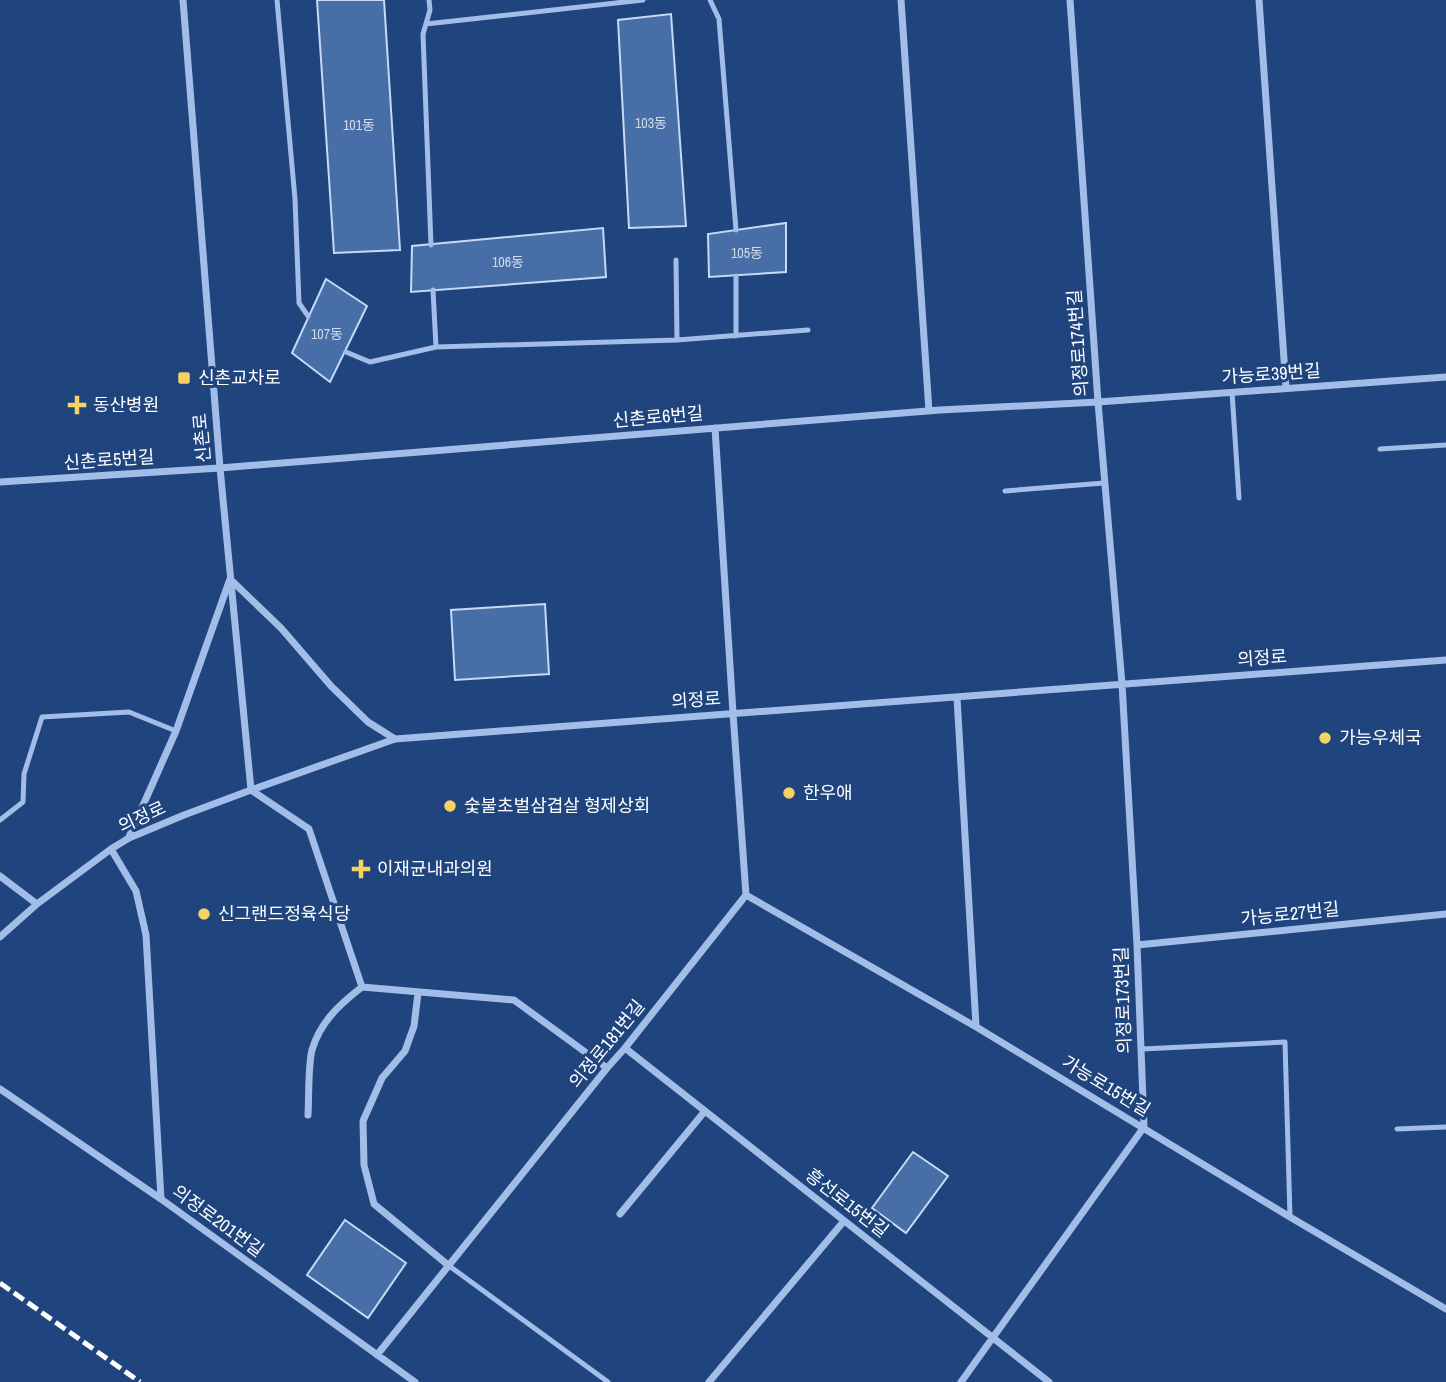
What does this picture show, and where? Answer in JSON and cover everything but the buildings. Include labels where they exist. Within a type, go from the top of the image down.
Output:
[{"type":"street","name":"신촌로","points":[[183,0],[220,468],[251,790]]},
{"type":"street","points":[[901,0],[929,411]]},
{"type":"street","name":"의정로174번길","points":[[1070,0],[1104,483],[1122,684]]},
{"type":"street","points":[[1259,0],[1286,388]]},
{"type":"street","name":"가능로39번길","points":[[1098,402],[1446,377]]},
{"type":"street","name":"신촌로6번길","points":[[220,468],[929,411],[1098,402]]},
{"type":"street","points":[[715,428],[746,895]]},
{"type":"street","name":"신촌로5번길","points":[[0,482],[220,468]]},
{"type":"street","points":[[129,838],[176,731],[230,579],[281,628],[331,686],[368,722],[395,739]]},
{"type":"street","name":"의정로","points":[[0,937],[37,904],[129,838],[251,790],[395,739],[1446,660]]},
{"type":"street","name":"의정로173번길","points":[[1122,684],[1144,1127]]},
{"type":"street","points":[[957,697],[976,1026]]},
{"type":"street","points":[[251,790],[309,829],[362,987]]},
{"type":"street","points":[[111,849],[136,891],[146,935],[161,1199]]},
{"type":"street","points":[[0,876],[37,904]]},
{"type":"street","name":"가능로15번길","points":[[746,895],[976,1026],[1290,1217],[1446,1308]]},
{"type":"street","name":"의정로181번길","points":[[377,1355],[746,895]]},
{"type":"street","name":"가능로27번길","points":[[1137,945],[1446,914]]},
{"type":"street","points":[[308,1115],[312,1052],[321,1028],[341,1002],[362,987],[514,1000],[607,1068]]},
{"type":"street","points":[[418,993],[414,1026],[405,1051],[382,1078],[363,1121],[364,1165],[374,1204],[448,1265]]},
{"type":"street","name":"흥선로15번길","points":[[625,1048],[1049,1382]]},
{"type":"street","name":"의정로201번길","points":[[0,1089],[161,1199],[415,1382]]},
{"type":"street","points":[[620,1214],[705,1111]]},
{"type":"street","points":[[961,1382],[1144,1127]]},
{"type":"street","points":[[709,1382],[844,1221]]},
{"type":"lane","points":[[277,0],[295,199],[299,303],[308,316]]},
{"type":"lane","points":[[429,0],[430,10],[422,34],[431,244]]},
{"type":"lane","points":[[426,24],[643,0]]},
{"type":"lane","points":[[710,0],[719,19],[736,230]]},
{"type":"lane","points":[[676,260],[677,340]]},
{"type":"lane","points":[[736,275],[737,336]]},
{"type":"lane","points":[[433,290],[436,347]]},
{"type":"lane","points":[[346,352],[370,362],[436,347],[677,340],[808,330]]},
{"type":"lane","points":[[1232,392],[1239,498]]},
{"type":"lane","points":[[1381,449],[1446,446]]},
{"type":"lane","points":[[1005,491],[1104,483]]},
{"type":"lane","points":[[0,820],[23,802],[24,774],[43,717],[129,712],[176,731]]},
{"type":"lane","points":[[1142,1049],[1285,1042],[1290,1217]]},
{"type":"lane","points":[[1397,1129],[1446,1127]]},
{"type":"lane","points":[[448,1265],[608,1382]]},
{"type":"railway","points":[[0,1283],[140,1382]]},
{"type":"place","name":"신촌교차로","points":[[184,378]]},
{"type":"place","name":"동산병원","points":[[77,405]]},
{"type":"place","name":"가능우체국","points":[[1325,738]]},
{"type":"place","name":"한우애","points":[[789,793]]},
{"type":"place","name":"숯불초벌삼겹살 형제상회","points":[[450,806]]},
{"type":"place","name":"이재균내과의원","points":[[361,869]]},
{"type":"place","name":"신그랜드정육식당","points":[[204,914]]}]
